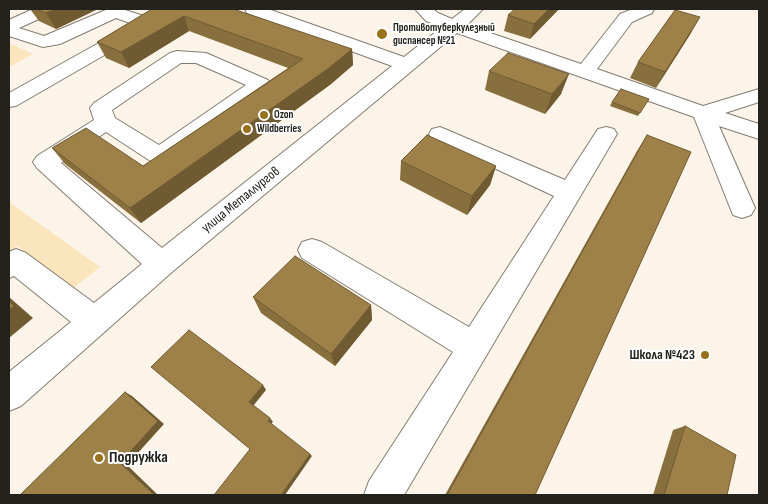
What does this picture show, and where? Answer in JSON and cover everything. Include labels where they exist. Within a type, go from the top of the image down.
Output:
[{"type":"street","points":[[9,26],[46,9]]},
{"type":"street","points":[[252,9],[407,65]]},
{"type":"street","points":[[423,9],[432,17],[454,26],[759,132]]},
{"type":"street","name":"улица Металлургов","points":[[9,394],[162,264],[475,9]]},
{"type":"street","points":[[585,72],[626,18],[646,9]]},
{"type":"street","points":[[9,30],[44,42],[54,40],[115,12],[147,23],[9,101]]},
{"type":"street","points":[[178,57],[198,57],[261,84],[160,156],[106,122],[101,108],[178,57]]},
{"type":"street","points":[[528,72],[543,57]]},
{"type":"street","points":[[703,113],[759,95]]},
{"type":"street","points":[[703,113],[742,208]]},
{"type":"street","points":[[106,122],[45,162],[162,264]]},
{"type":"street","points":[[440,134],[570,193]]},
{"type":"street","points":[[382,495],[606,134]]},
{"type":"street","points":[[312,250],[474,347]]},
{"type":"street","points":[[9,266],[16,261],[95,322]]},
{"type":"shaded area","points":[[9,43],[33,54],[9,67]]},
{"type":"shaded area","points":[[9,202],[100,267],[71,290],[17,246],[9,252]]},
{"type":"building","points":[[36,9],[56,9],[46,13]]},
{"type":"building","points":[[152,9],[233,9],[352,49],[329,68],[130,208],[52,148],[86,128],[143,166],[303,59],[184,16],[121,52],[97,42]]},
{"type":"building","points":[[515,9],[549,9],[534,24],[508,15]]},
{"type":"building","points":[[675,10],[700,17],[665,72],[638,62]]},
{"type":"building","points":[[508,53],[569,74],[552,94],[489,71]]},
{"type":"building","points":[[621,89],[649,99],[640,113],[612,102]]},
{"type":"building","points":[[427,135],[496,166],[472,196],[401,161]]},
{"type":"building","points":[[647,135],[691,152],[535,495],[447,495]]},
{"type":"building","points":[[295,256],[371,305],[331,354],[253,297]]},
{"type":"building","points":[[9,301],[14,306],[9,310]]},
{"type":"building","points":[[189,330],[263,385],[249,402],[270,418],[268,421],[310,454],[281,495],[214,495],[250,449],[151,367]]},
{"type":"building","points":[[125,392],[158,421],[120,463],[154,495],[20,495]]},
{"type":"building","points":[[685,426],[736,455],[727,495],[664,495]]},
{"type":"place","name":"Противотуберкулезный диспансер №21","points":[[382,34]]},
{"type":"place","name":"Ozon","points":[[264,115]]},
{"type":"place","name":"Wildberries","points":[[247,129]]},
{"type":"place","name":"Школа №423","points":[[705,355]]},
{"type":"place","name":"Подружка","points":[[99,458]]}]
